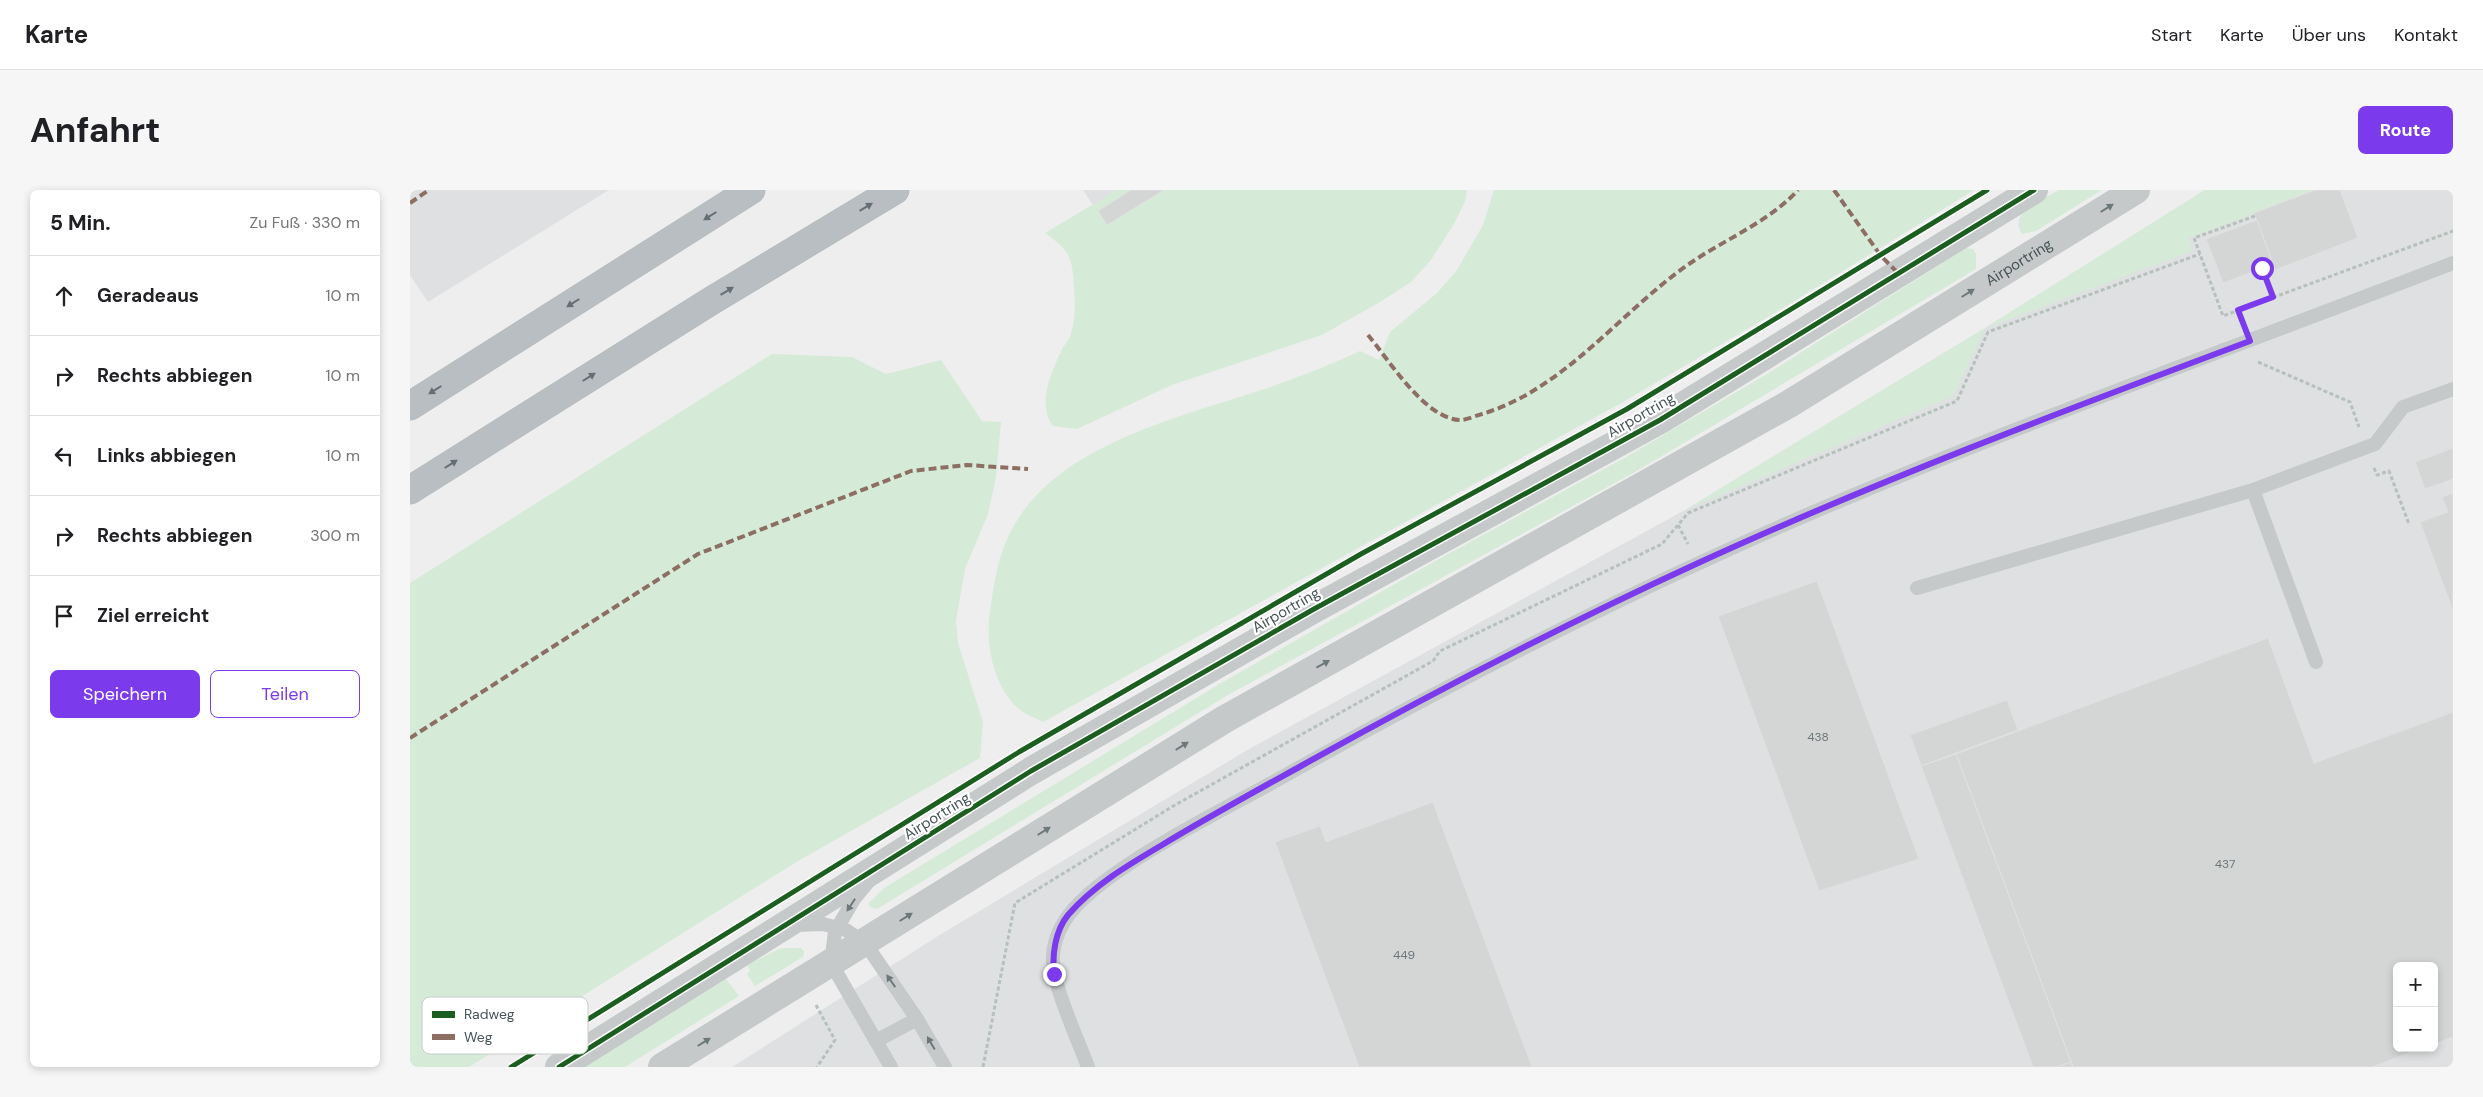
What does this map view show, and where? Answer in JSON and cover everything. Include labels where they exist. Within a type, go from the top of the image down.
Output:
[{"type":"highway","points":[[410,406],[751,190]]},
{"type":"highway","points":[[410,490],[720,296],[895,190]]},
{"type":"street","name":"Airportring","points":[[588,1049],[1031,771],[1305,614],[1660,420],[2034,190]]},
{"type":"street","name":"Airportring","points":[[662,1067],[1225,719],[1789,404],[2136,190]]},
{"type":"street","name":"Airportring","points":[[559,1067],[580,1054]]},
{"type":"lane","points":[[1088,1067],[1054,974],[1052,956],[1065,919],[1092,890],[1190,828],[1407,707],[1563,627],[1697,563],[1946,456],[2453,263]]},
{"type":"lane","points":[[1917,588],[2253,490],[2375,444],[2403,407],[2453,389]]},
{"type":"lane","points":[[2253,490],[2316,662]]},
{"type":"lane","points":[[891,859],[865,885],[838,928],[831,948],[831,963],[891,1067]]},
{"type":"lane","points":[[782,928],[801,924],[823,924],[856,935],[865,943],[917,1018],[944,1067]]},
{"type":"lane","points":[[876,1041],[917,1018]]},
{"type":"path","points":[[2255,216],[2194,238],[2223,316],[2453,231]]},
{"type":"path","points":[[2262,268],[2273,297]]},
{"type":"path","points":[[2238,310],[2257,361],[2350,402],[2377,476],[2389,471],[2409,524]]},
{"type":"path","points":[[815,1004],[835,1040],[817,1067]]},
{"type":"shaded area","points":[[410,190],[609,190],[428,302],[410,275]]},
{"type":"shaded area","points":[[1083,190],[1117,190],[1093,205]]},
{"type":"shaded area","points":[[2205,190],[2453,190],[2453,1067],[732,1067],[938,936],[1249,749],[1685,510],[1985,328]]},
{"type":"green space","points":[[1117,190],[1467,190],[1465,201],[1454,224],[1431,260],[1411,282],[1380,302],[1322,335],[1172,385],[1077,429],[1053,426],[1046,408],[1047,388],[1050,377],[1073,327],[1075,299],[1071,261],[1065,250],[1045,233]]},
{"type":"green space","points":[[1494,190],[1974,190],[1783,308],[1623,402],[1043,722],[1025,713],[1014,704],[1006,694],[995,670],[991,657],[988,631],[1001,555],[1009,535],[1029,503],[1057,477],[1089,455],[1126,437],[1164,422],[1286,381],[1360,351],[1379,360],[1390,332],[1437,293],[1457,270],[1483,225]]},
{"type":"green space","points":[[2059,190],[2102,190],[2036,231],[2022,234],[2019,219],[2023,213]]},
{"type":"green space","points":[[2205,190],[2315,190],[2188,238],[2192,251],[1985,328]]},
{"type":"green space","points":[[1966,248],[1973,249],[1976,254],[1976,269],[1635,472],[1228,695],[877,909],[872,908],[868,904],[884,888],[1221,683],[1437,560],[1626,457],[1767,374]]},
{"type":"green space","points":[[1985,328],[1953,396],[1685,510]]},
{"type":"green space","points":[[772,354],[852,357],[886,374],[941,360],[982,421],[1001,422],[996,477],[988,514],[965,569],[956,621],[958,643],[983,722],[980,758],[798,861],[581,997],[422,997],[422,1054],[490,1054],[469,1067],[410,1067],[410,583]]},
{"type":"green space","points":[[781,948],[801,948],[804,951],[803,957],[755,986],[747,974],[750,971],[747,965]]},
{"type":"green space","points":[[726,979],[739,996],[625,1067],[584,1067]]},
{"type":"building","points":[[1131,190],[1164,190],[1107,225],[1098,211]]},
{"type":"building","points":[[2315,190],[2340,190],[2358,238],[2275,270],[2254,213]]},
{"type":"building","points":[[2257,220],[2273,264],[2223,283],[2206,239]]},
{"type":"building","points":[[2453,448],[2453,479],[2425,489],[2415,462]]},
{"type":"building","points":[[2453,493],[2453,611],[2420,522],[2448,512],[2442,497]]},
{"type":"building","points":[[1817,581],[1919,859],[1819,891],[1718,616]]},
{"type":"building","points":[[2268,638],[2314,763],[2453,712],[2453,1037],[2438,1043],[2438,962],[2393,962],[2393,1052],[2411,1052],[2372,1067],[2073,1067],[1956,754]]},
{"type":"building","points":[[2007,700],[2018,730],[1921,766],[1910,735]]},
{"type":"building","points":[[1956,754],[2071,1062],[2057,1067],[2033,1067],[1921,766]]},
{"type":"building","points":[[1433,802],[1532,1067],[1359,1067],[1275,842],[1320,826],[1326,842]]},
{"type":"building","points":[[2071,1062],[2073,1067],[2057,1067]]},
{"type":"marked path","points":[[410,203],[429,190]]},
{"type":"marked path","points":[[1368,335],[1397,373],[1434,410],[1447,417],[1460,420],[1468,419],[1512,402],[1540,387],[1591,348],[1664,283],[1689,264],[1774,212],[1798,190]]},
{"type":"marked path","points":[[1834,190],[1881,256],[1899,274]]},
{"type":"marked path","points":[[410,738],[698,554],[911,471],[967,465],[1028,469]]},
{"type":"cycle path","points":[[588,1019],[1019,752],[1361,554],[1627,409],[1987,190]]},
{"type":"cycle path","points":[[588,1049],[1031,771],[1314,609],[1660,420],[2034,190]]},
{"type":"cycle path","points":[[511,1067],[532,1054]]},
{"type":"cycle path","points":[[559,1067],[580,1054]]},
{"type":"route","points":[[1054,974],[1052,956],[1058,934],[1065,919],[1092,890],[1190,828],[1407,707],[1563,627],[1697,563],[1946,456],[2250,341],[2238,310],[2273,297],[2262,268]]}]
